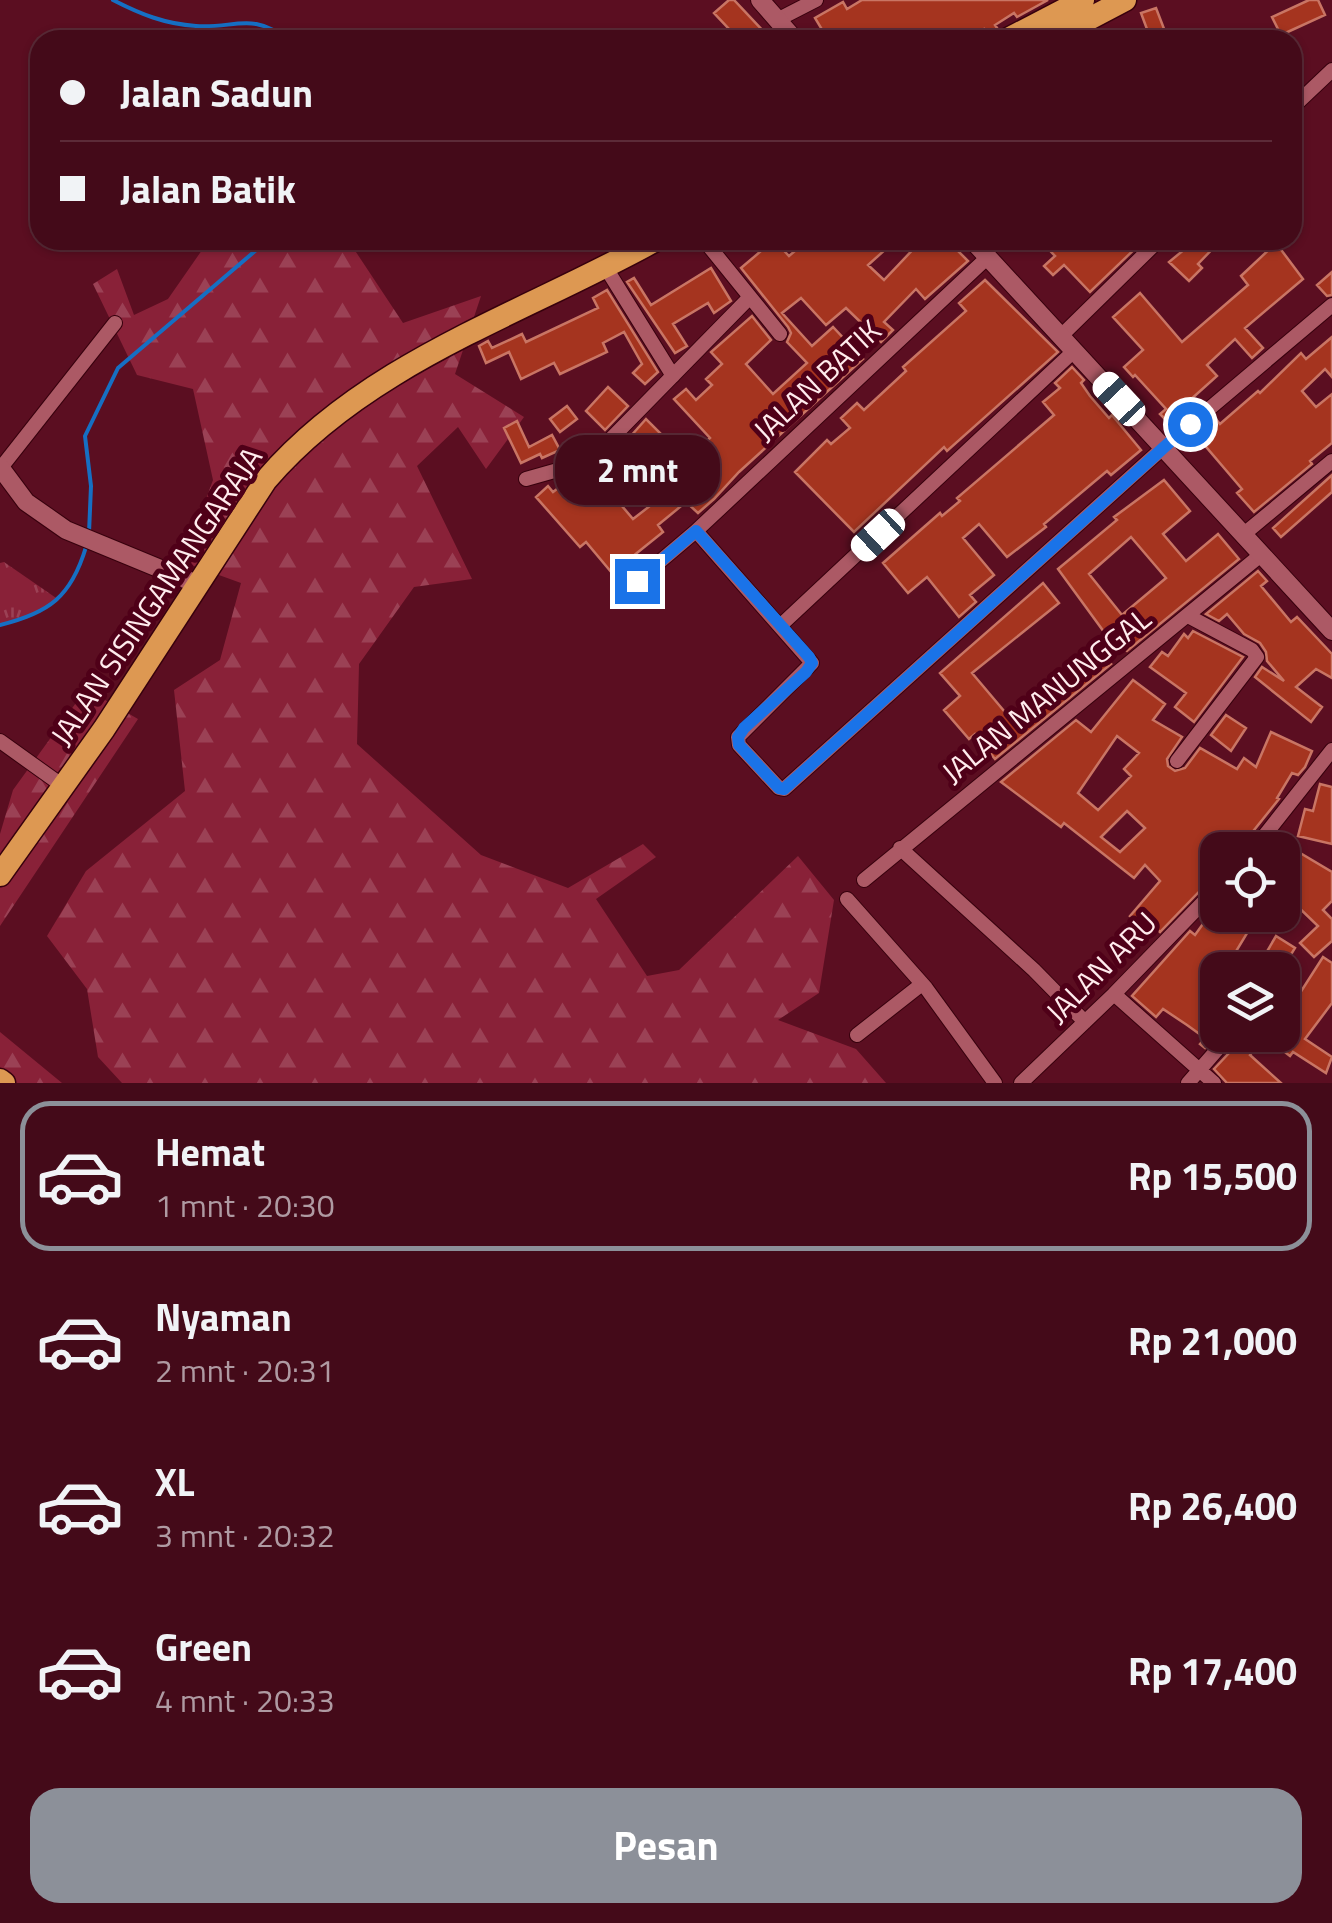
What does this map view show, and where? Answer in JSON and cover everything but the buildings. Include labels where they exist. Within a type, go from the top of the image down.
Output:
[{"type":"highway","points":[[1026,30],[1084,0]]},
{"type":"highway","points":[[1068,30],[1125,0]]},
{"type":"highway","name":"JALAN SISINGAMANGARAJA","points":[[3,865],[104,729],[266,480],[306,439],[340,410],[417,360],[638,250]]},
{"type":"street","points":[[760,0],[786,30]]},
{"type":"street","points":[[778,20],[816,0]]},
{"type":"street","points":[[1302,98],[1332,70]]},
{"type":"street","points":[[712,250],[780,334]]},
{"type":"street","points":[[981,250],[1332,632]]},
{"type":"street","points":[[1060,337],[1149,250]]},
{"type":"street","name":"JALAN BATIK","points":[[637,581],[696,531],[988,257]]},
{"type":"street","points":[[606,268],[674,376]]},
{"type":"street","points":[[526,479],[572,466],[590,456],[749,298]]},
{"type":"street","points":[[696,531],[812,663],[738,737],[739,745],[784,789],[1164,447],[1332,305]]},
{"type":"street","points":[[115,323],[0,468],[30,506],[66,530],[197,584]]},
{"type":"street","points":[[780,626],[1074,352]]},
{"type":"street","points":[[1244,534],[1332,461]]},
{"type":"street","name":"JALAN MANUNGGAL","points":[[864,880],[1262,554]]},
{"type":"street","points":[[1177,761],[1257,657],[1252,650],[1188,616]]},
{"type":"street","points":[[0,741],[63,786]]},
{"type":"street","points":[[1267,832],[1332,750]]},
{"type":"street","points":[[900,848],[1020,956],[1086,1022]]},
{"type":"street","points":[[847,899],[922,984],[995,1083]]},
{"type":"street","name":"JALAN ARU","points":[[1021,1083],[1200,906]]},
{"type":"street","points":[[858,1034],[922,984]]},
{"type":"street","points":[[1114,994],[1194,1078],[1214,1083]]},
{"type":"street","points":[[1194,1078],[1216,1052]]},
{"type":"green space","points":[[202,250],[355,250],[403,323],[481,296],[455,374],[524,417],[486,469],[458,427],[417,466],[472,579],[414,587],[359,664],[357,744],[481,855],[568,888],[643,844],[656,857],[596,899],[647,976],[679,970],[798,856],[834,900],[819,993],[778,1020],[856,1049],[886,1083],[122,1083],[98,1057],[87,989],[47,936],[86,871],[185,791],[174,690],[220,660],[241,583],[183,562],[213,480],[193,389],[137,375],[93,284],[117,269],[134,315],[168,299]]},
{"type":"green space","points":[[0,563],[59,600],[28,618],[0,625]]},
{"type":"green space","points":[[86,689],[138,719],[0,926],[0,834],[13,790]]},
{"type":"green space","points":[[0,1032],[62,1083],[0,1083]]},
{"type":"waterway","points":[[113,0],[174,23],[243,23],[273,30]]},
{"type":"waterway","points":[[89,533],[91,486],[85,436],[118,368],[256,250]]},
{"type":"waterway","points":[[0,625],[32,615],[56,600],[73,579],[86,547]]},
{"type":"route","points":[[637,581],[696,531],[809,657],[812,663],[806,672],[738,737],[739,745],[784,789],[1190,424]]}]
